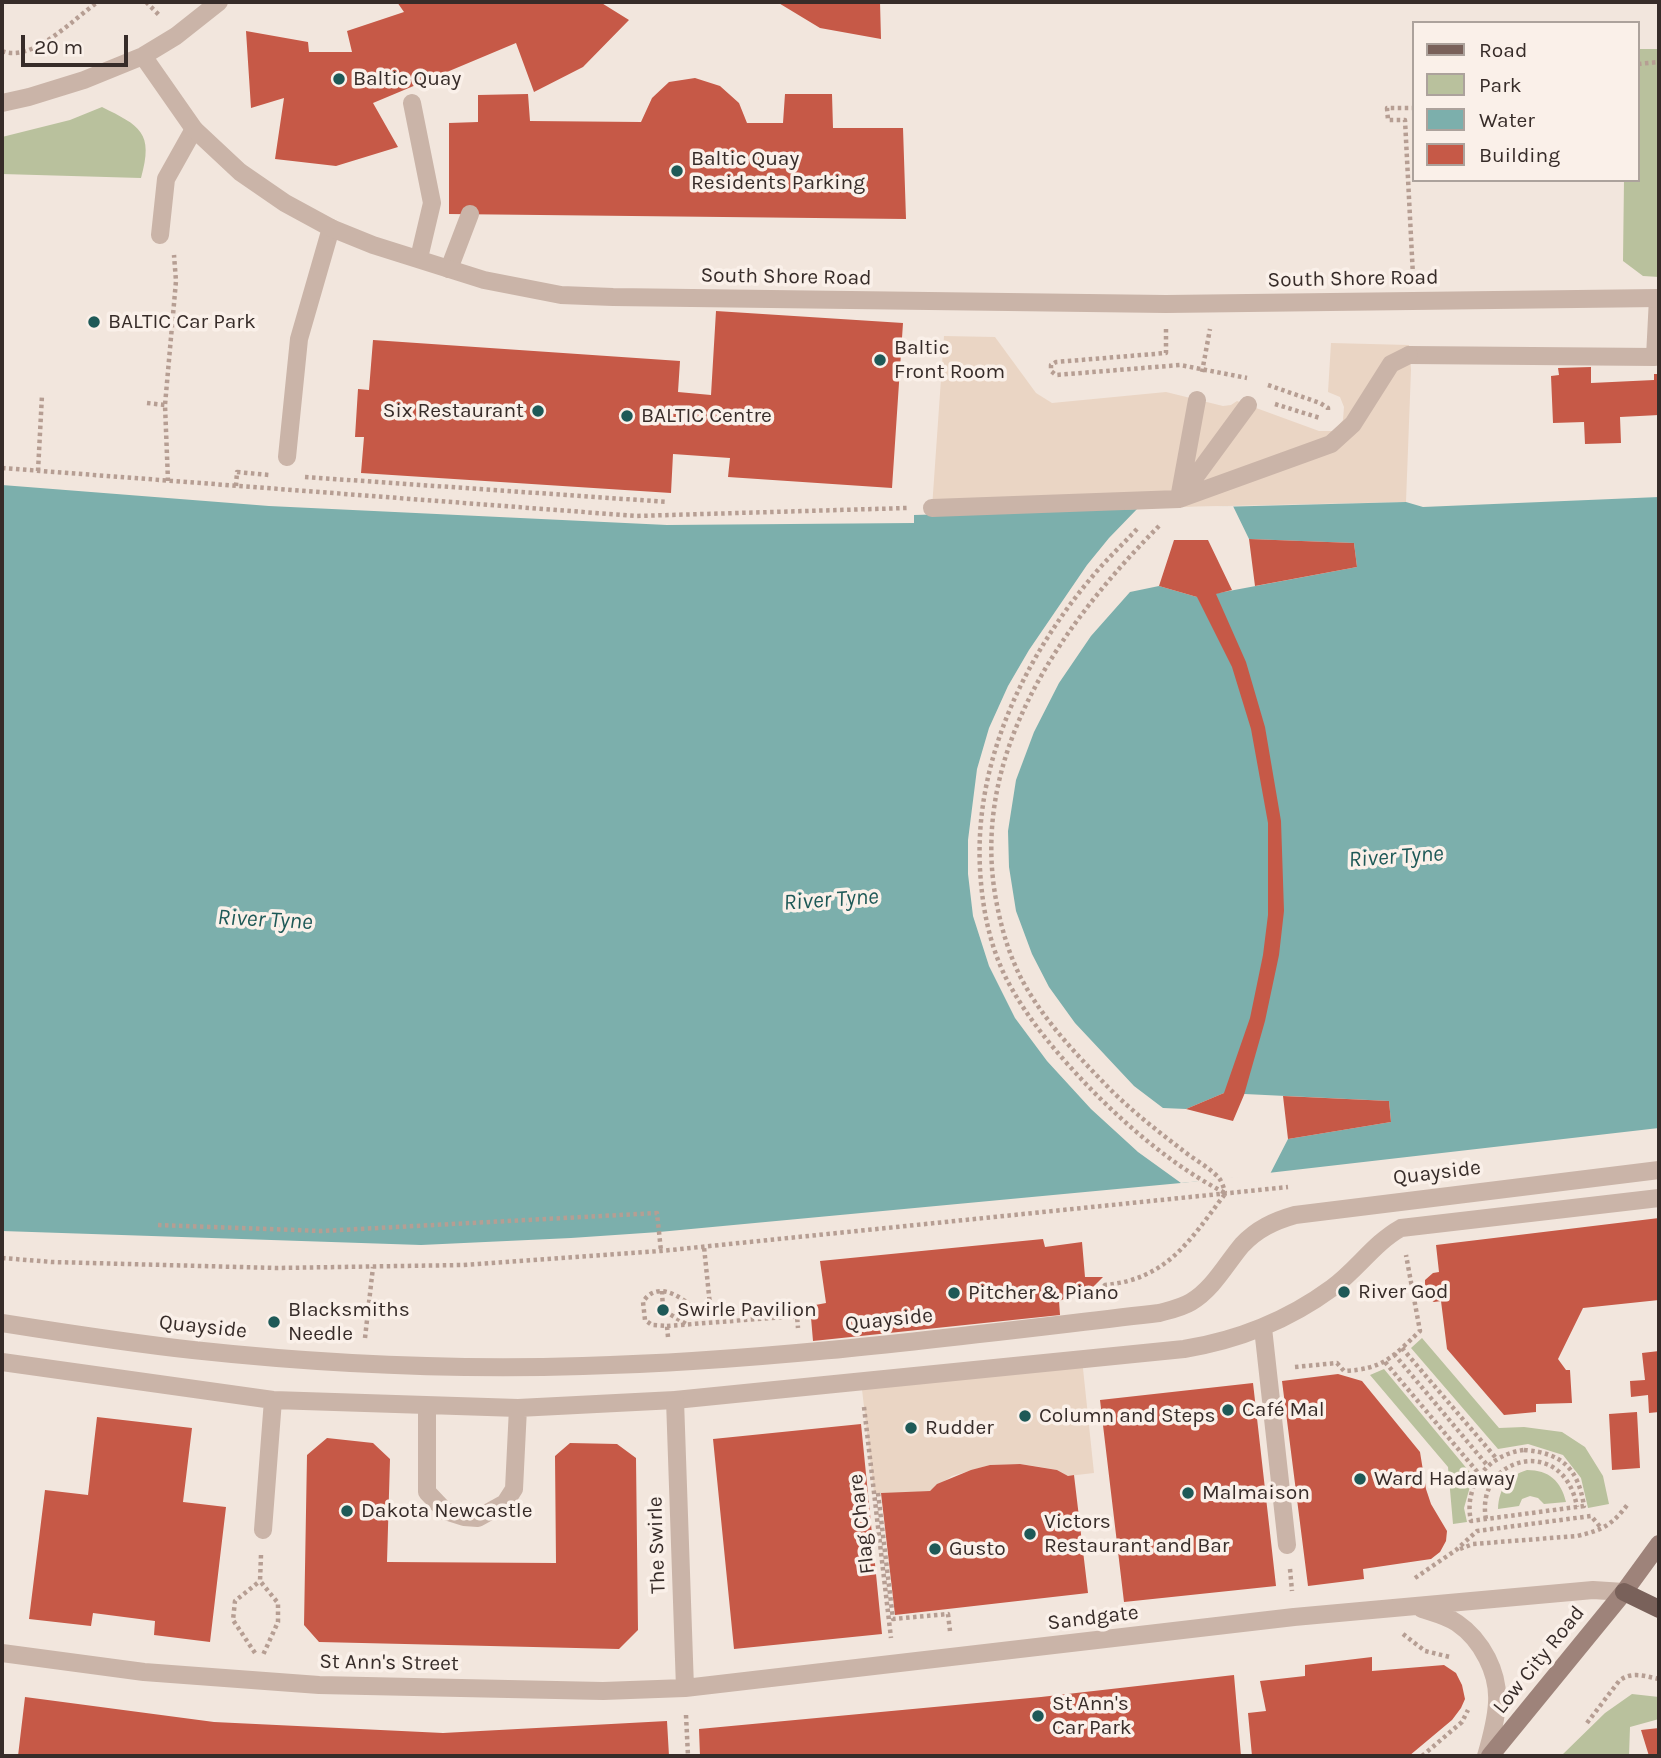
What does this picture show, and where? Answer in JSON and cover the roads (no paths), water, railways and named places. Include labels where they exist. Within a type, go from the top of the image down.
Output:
[{"type":"main road","points":[[1659,1544],[1624,1592],[1659,1609]]},
{"type":"main road","name":"Low City Road","points":[[1488,1756],[1624,1592]]},
{"type":"street","points":[[2,103],[83,80],[143,56],[176,36],[219,2]]},
{"type":"street","name":"South Shore Road","points":[[143,56],[194,129],[240,172],[285,204],[331,228],[373,245],[449,269],[484,280],[574,295],[1190,304],[1659,298]]},
{"type":"street","points":[[412,103],[432,204],[419,258]]},
{"type":"street","points":[[166,239],[166,179],[194,129]]},
{"type":"street","points":[[449,269],[470,214]]},
{"type":"street","points":[[287,457],[299,339],[331,228]]},
{"type":"street","points":[[932,508],[1178,503],[1331,444],[1353,424],[1391,364],[1409,355],[1655,357],[1659,298]]},
{"type":"street","points":[[1178,503],[1197,400]]},
{"type":"street","points":[[1178,503],[1248,405]]},
{"type":"street","name":"Quayside","points":[[2,1323],[190,1350],[389,1365],[532,1367],[671,1363],[801,1353],[1159,1313],[1191,1302],[1212,1284],[1253,1234],[1265,1226],[1294,1215],[1659,1170]]},
{"type":"street","points":[[2,1362],[273,1400],[518,1408],[674,1400],[1184,1349],[1240,1337],[1263,1328],[1333,1287],[1385,1239],[1401,1228],[1659,1198]]},
{"type":"street","points":[[1263,1328],[1287,1545]]},
{"type":"street","points":[[263,1530],[273,1400]]},
{"type":"street","name":"The Swirle","points":[[674,1400],[685,1688]]},
{"type":"street","points":[[427,1406],[427,1492],[445,1511],[478,1518],[505,1503],[514,1489],[518,1408]]},
{"type":"street","name":"Sandgate","points":[[777,1678],[1370,1609],[1593,1591],[1624,1592]]},
{"type":"street","name":"Sandgate","points":[[1415,1607],[1443,1616],[1470,1633],[1493,1672],[1497,1702],[1488,1756]]},
{"type":"street","name":"St Ann's Street","points":[[2,1653],[144,1672],[319,1685],[603,1690],[685,1688],[777,1678]]},
{"type":"water","name":"River Tyne","points":[[2,485],[269,506],[667,525],[914,523],[914,515],[1406,502],[1423,507],[1659,497],[1659,1128],[1181,1183],[571,1238],[421,1245],[2,1231]]},
{"type":"place","name":"Baltic Quay","points":[[339,79]]},
{"type":"place","name":"Baltic Quay Residents Parking","points":[[677,171]]},
{"type":"place","name":"BALTIC Car Park","points":[[94,322]]},
{"type":"place","name":"Baltic Front Room","points":[[880,360]]},
{"type":"place","name":"Six Restaurant","points":[[538,411]]},
{"type":"place","name":"BALTIC Centre","points":[[627,416]]},
{"type":"place","name":"River God","points":[[1344,1292]]},
{"type":"place","name":"Pitcher & Piano","points":[[954,1293]]},
{"type":"place","name":"Swirle Pavilion","points":[[663,1310]]},
{"type":"place","name":"Blacksmiths Needle","points":[[274,1322]]},
{"type":"place","name":"Café Mal","points":[[1228,1410]]},
{"type":"place","name":"Column and Steps","points":[[1025,1416]]},
{"type":"place","name":"Rudder","points":[[911,1428]]},
{"type":"place","name":"Ward Hadaway","points":[[1360,1479]]},
{"type":"place","name":"Malmaison","points":[[1188,1493]]},
{"type":"place","name":"Dakota Newcastle","points":[[347,1511]]},
{"type":"place","name":"Victors Restaurant and Bar","points":[[1030,1534]]},
{"type":"place","name":"Gusto","points":[[935,1549]]},
{"type":"place","name":"St Ann's Car Park","points":[[1038,1716]]}]
